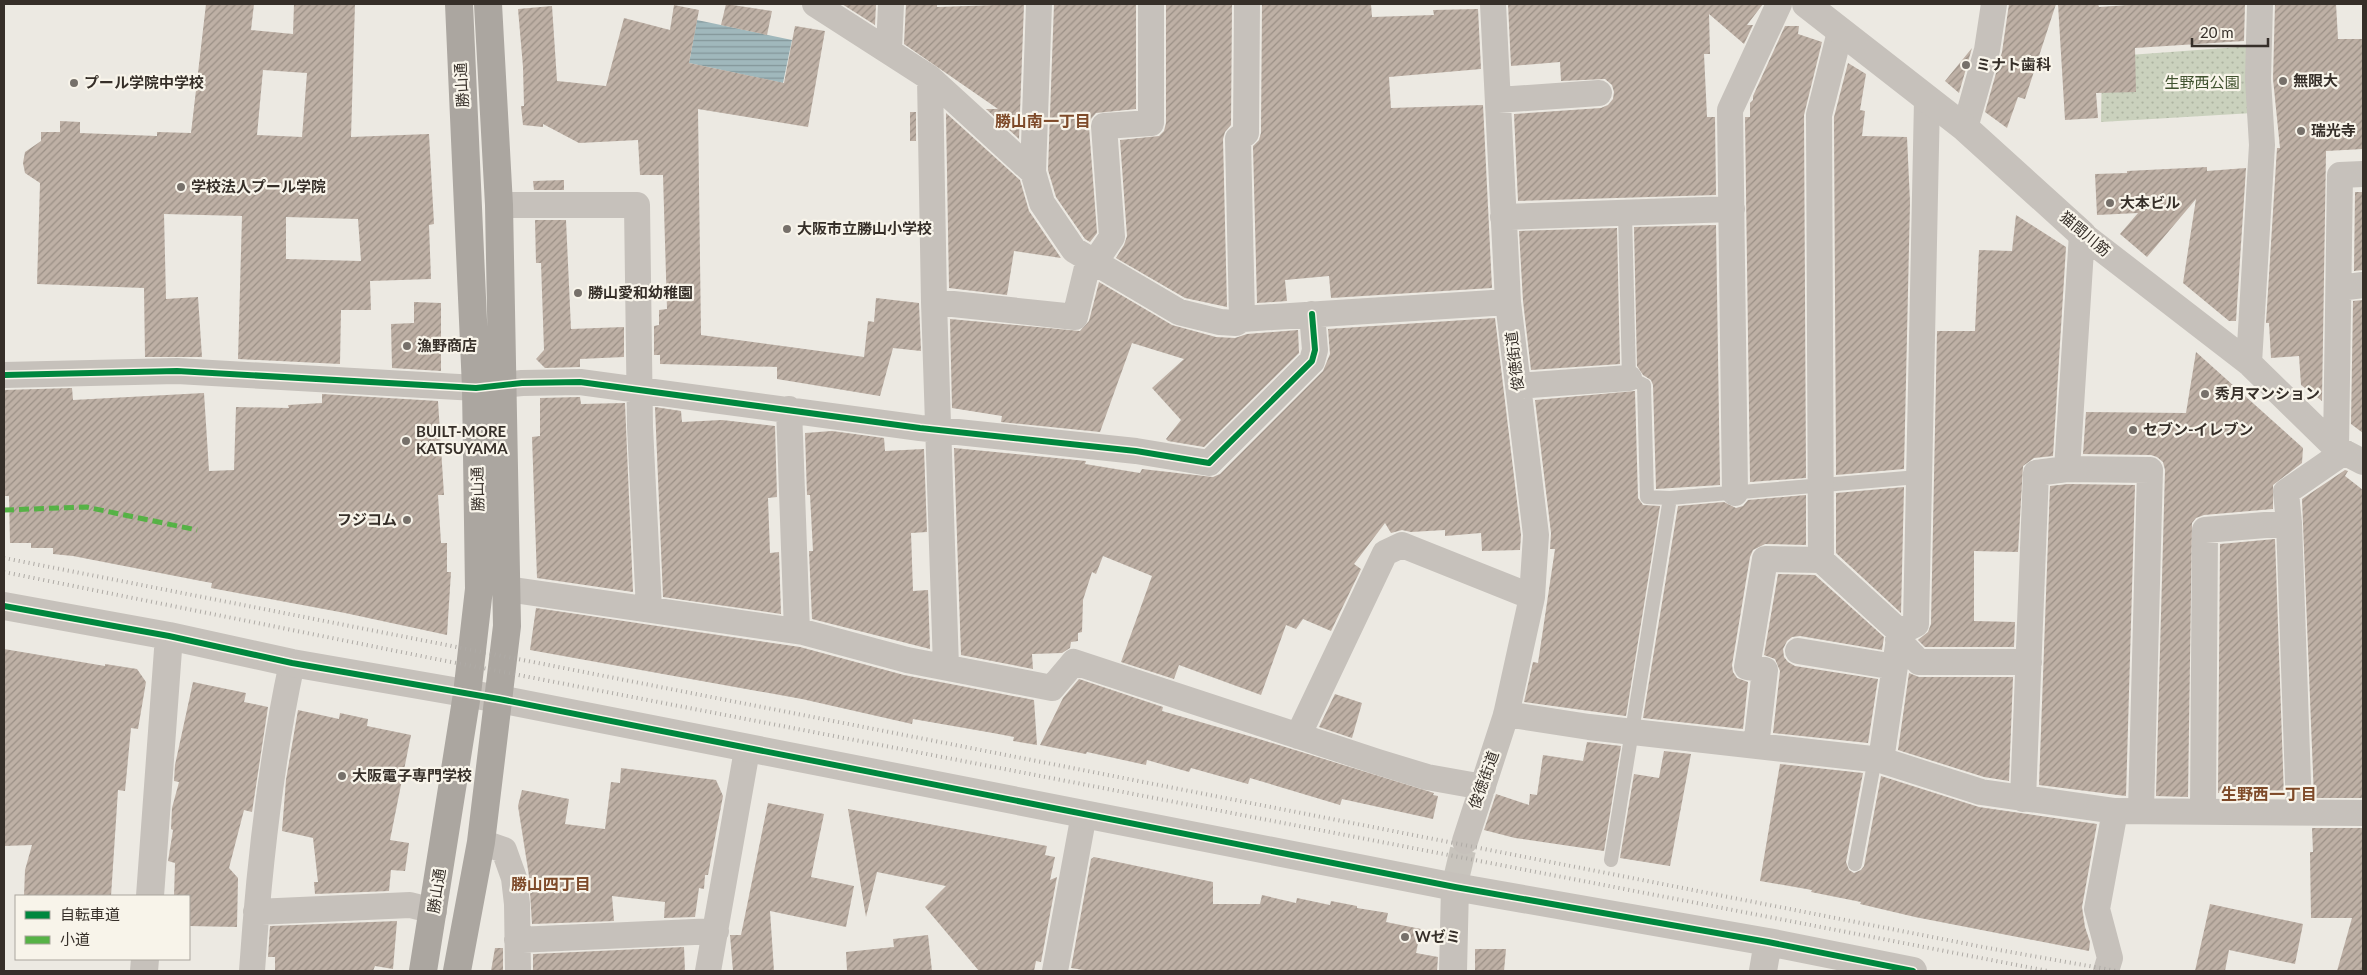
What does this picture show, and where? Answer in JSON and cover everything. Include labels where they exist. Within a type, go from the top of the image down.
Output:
[{"type":"main road","name":"勝山通","points":[[423,971],[467,694],[479,589],[476,388],[459,4]]},
{"type":"main road","name":"勝山通","points":[[457,971],[481,842],[507,626],[504,386],[499,205],[488,4]]},
{"type":"street","points":[[815,4],[930,78],[1033,172]]},
{"type":"street","points":[[889,50],[891,4]]},
{"type":"street","points":[[1039,4],[1033,172],[1042,203],[1074,250],[1179,312],[1236,324],[1242,319],[1508,302]]},
{"type":"street","points":[[934,302],[1075,318],[1092,260],[1112,237],[1104,126],[1151,123],[1151,4]]},
{"type":"street","points":[[1242,319],[1238,138],[1246,133],[1247,4]]},
{"type":"street","name":"俊徳街道","points":[[1465,841],[1505,717],[1532,596],[1536,535],[1508,302],[1493,4]]},
{"type":"street","points":[[1735,494],[1730,110],[1779,4]]},
{"type":"street","name":"猫間川筋","points":[[1806,4],[1965,128],[2082,234],[2249,363],[2348,454]]},
{"type":"street","points":[[1965,128],[1987,50],[1994,4]]},
{"type":"street","points":[[2249,363],[2262,145],[2258,79],[2260,4]]},
{"type":"street","points":[[1822,560],[1819,115],[1840,32]]},
{"type":"street","points":[[930,78],[934,302],[946,667]]},
{"type":"street","points":[[1498,100],[1599,93]]},
{"type":"street","points":[[1878,760],[1899,636],[1916,624],[1927,100]]},
{"type":"street","points":[[2299,811],[2289,523],[2286,492],[2348,454],[2351,287],[2340,175],[2363,174]]},
{"type":"street","points":[[499,205],[637,205],[640,427],[649,609]]},
{"type":"street","points":[[1503,217],[1732,210]]},
{"type":"street","points":[[2067,469],[2082,234]]},
{"type":"street","points":[[4,375],[177,371],[476,388],[522,383],[580,382],[920,428],[1136,451],[1210,462],[1312,361],[1315,350],[1312,314]]},
{"type":"street","points":[[1518,386],[1630,378]]},
{"type":"street","points":[[789,409],[797,631]]},
{"type":"street","points":[[2023,799],[2036,473],[2067,469],[2150,470],[2141,810]]},
{"type":"street","points":[[2203,811],[2205,530],[2289,523]]},
{"type":"street","points":[[1298,736],[1385,553],[1390,549],[1402,545],[1532,596]]},
{"type":"street","points":[[1756,746],[1765,670],[1747,667],[1765,559],[1822,560],[1899,636],[1919,662],[2029,662]]},
{"type":"street","points":[[507,589],[797,631],[908,660],[1052,688],[1074,662],[1427,777],[1483,787]]},
{"type":"street","points":[[4,606],[169,636],[292,663],[499,699],[747,750],[1084,814],[1456,881],[1912,971]]},
{"type":"street","points":[[150,895],[169,636]]},
{"type":"street","points":[[1798,651],[1895,667]]},
{"type":"street","points":[[252,971],[259,868],[278,731],[292,663]]},
{"type":"street","points":[[1505,717],[1878,760],[1981,792],[2115,811],[2363,813]]},
{"type":"street","points":[[708,971],[747,750]]},
{"type":"street","points":[[2106,971],[2110,958],[2097,909],[2115,811]]},
{"type":"street","points":[[1054,971],[1084,814]]},
{"type":"street","points":[[481,842],[504,850],[514,878],[517,904],[518,971]]},
{"type":"street","points":[[1453,971],[1456,881]]},
{"type":"street","points":[[256,912],[410,905],[434,911]]},
{"type":"street","points":[[517,940],[716,931]]},
{"type":"street","points":[[1763,971],[1768,942]]},
{"type":"lane","points":[[1625,213],[1630,378],[1644,385],[1647,498],[1735,494],[1918,477]]},
{"type":"lane","points":[[1611,860],[1670,498]]},
{"type":"lane","points":[[1856,864],[1878,760]]},
{"type":"green space","name":"生野西公園","points":[[2252,46],[2253,113],[2101,122],[2102,57]]},
{"type":"water","points":[[697,20],[792,40],[783,83],[689,63]]},
{"type":"building","points":[[206,4],[254,4],[251,30],[293,34],[294,4],[355,4],[351,137],[429,134],[434,224],[429,225],[431,279],[370,281],[371,310],[341,310],[340,364],[238,359],[242,216],[164,214],[166,299],[198,297],[202,357],[145,357],[144,288],[37,284],[40,183],[25,173],[23,163],[25,152],[41,141],[41,132],[60,132],[60,121],[80,122],[80,133],[157,136],[157,132],[191,133]],"holes":[[[263,70],[307,73],[302,137],[257,135]],[[286,217],[358,219],[361,261],[286,259]]]},
{"type":"building","points":[[726,4],[772,11],[767,35],[721,25]]},
{"type":"building","points":[[842,4],[876,4],[875,25]]},
{"type":"building","points":[[906,4],[937,4],[937,7],[1024,4],[1019,139],[986,109],[998,109],[904,44]]},
{"type":"building","points":[[1054,4],[1136,4],[1136,109],[1096,113],[1091,119],[1089,127],[1097,233],[1090,242],[1085,239],[1056,197],[1048,170]]},
{"type":"building","points":[[1166,4],[1232,4],[1231,125],[1225,132],[1223,139],[1227,307],[1185,298],[1116,258],[1127,236],[1120,140],[1159,136],[1164,131],[1166,123]]},
{"type":"building","points":[[1262,4],[1371,4],[1372,17],[1434,15],[1433,10],[1478,9],[1481,69],[1389,77],[1391,108],[1483,105],[1492,288],[1331,298],[1329,276],[1285,280],[1287,301],[1257,303],[1253,146],[1259,140],[1261,133]]},
{"type":"building","points":[[1508,4],[1763,4],[1747,25],[1753,25],[1744,44],[1709,14],[1710,54],[1704,54],[1707,117],[1715,117],[1716,195],[1518,201],[1514,114],[1601,108],[1608,105],[1613,99],[1614,92],[1612,85],[1605,79],[1561,81],[1560,62],[1511,66]]},
{"type":"building","points":[[2009,4],[2056,4],[2025,99],[2018,97],[2007,128],[1985,112],[2002,52]]},
{"type":"building","points":[[2058,4],[2098,4],[2099,7],[2142,4],[2245,4],[2244,41],[2135,48],[2136,92],[2096,93],[2098,118],[2065,120]]},
{"type":"building","points":[[2275,4],[2336,4],[2338,39],[2363,39],[2363,149],[2326,151],[2322,401],[2301,385],[2299,356],[2271,358],[2269,323],[2266,323],[2277,148],[2280,148],[2273,79]]},
{"type":"building","points":[[674,5],[699,10],[689,63],[784,83],[795,26],[825,31],[808,127],[698,109],[701,335],[864,357],[868,321],[874,322],[876,298],[919,303],[921,351],[893,348],[880,396],[777,379],[777,367],[660,364],[660,355],[654,355],[654,326],[659,325],[659,310],[667,309],[663,175],[640,175],[638,140],[579,143],[543,124],[543,127],[523,125],[521,106],[524,106],[523,67],[518,9],[552,6],[557,81],[606,86],[624,18],[670,30]]},
{"type":"building","points":[[1785,26],[1799,26],[1798,34],[1822,42],[1804,115],[1806,478],[1750,482],[1745,117],[1750,117],[1750,103]]},
{"type":"building","points":[[1972,48],[1959,93],[1945,81]]},
{"type":"building","points":[[1848,63],[1866,74],[1860,110],[1865,111],[1862,136],[1907,137],[1910,202],[1904,469],[1836,475],[1834,117]]},
{"type":"building","points":[[910,112],[916,112],[916,141],[910,141]]},
{"type":"building","points":[[946,113],[1020,180],[1029,211],[1061,258],[1014,251],[1007,295],[949,288]]},
{"type":"building","points":[[2207,167],[2207,171],[2246,168],[2236,321],[2229,321],[2183,283],[2196,199],[2147,257],[2120,234],[2138,213],[2097,215],[2095,174]]},
{"type":"building","points":[[564,180],[564,190],[534,190],[533,181]]},
{"type":"building","points":[[2355,192],[2363,192],[2363,270],[2354,271]]},
{"type":"building","points":[[2016,215],[2066,247],[2053,456],[2034,458],[2023,466],[2018,552],[1974,551],[1974,621],[2015,622],[2014,647],[1925,647],[1918,640],[1928,632],[1931,624],[1937,331],[1975,331],[1979,250],[2012,251]]},
{"type":"building","points":[[535,220],[566,220],[571,329],[624,327],[624,357],[580,359],[580,367],[545,368],[536,359],[544,350],[541,263],[536,263]]},
{"type":"building","points":[[1716,225],[1720,485],[1656,489],[1653,385],[1651,380],[1643,375],[1637,366],[1634,227]]},
{"type":"building","points":[[1617,228],[1620,364],[1531,370],[1523,301],[1519,231]]},
{"type":"building","points":[[1099,282],[1172,325],[1216,337],[1235,338],[1247,334],[1298,330],[1299,353],[1204,447],[1168,441],[1166,439],[1181,420],[1152,388],[1184,359],[1132,343],[1100,432],[1001,422],[1002,416],[952,408],[950,319],[1080,331],[1089,321]]},
{"type":"building","points":[[2363,300],[2363,433],[2351,424],[2353,301]]},
{"type":"building","points":[[414,302],[441,303],[441,371],[392,368],[391,324],[414,323]]},
{"type":"building","points":[[1495,318],[1521,535],[1520,550],[1482,551],[1481,533],[1445,536],[1445,530],[1411,532],[1402,530],[1391,533],[1385,523],[1354,564],[1361,569],[1331,631],[1303,619],[1296,629],[1286,625],[1261,695],[1179,665],[1174,679],[1121,662],[1152,576],[1103,556],[1096,574],[1092,572],[1083,600],[1082,632],[1078,633],[1078,641],[1071,642],[1070,648],[1062,653],[1032,654],[1033,669],[961,655],[954,448],[1086,461],[1085,464],[1140,473],[1142,469],[1213,477],[1220,474],[1323,371],[1330,354],[1328,329]]},
{"type":"building","points":[[2196,352],[2303,448],[2302,463],[2273,485],[2273,509],[2204,515],[2196,518],[2192,523],[2188,797],[2156,796],[2165,470],[2163,462],[2151,455],[2083,454],[2086,412],[2186,413]]},
{"type":"building","points":[[72,388],[73,400],[204,393],[209,471],[234,470],[236,407],[289,408],[288,405],[322,403],[322,394],[438,401],[444,495],[438,495],[441,543],[447,543],[447,572],[451,572],[447,635],[345,613],[211,588],[212,583],[73,556],[53,554],[53,548],[31,548],[31,543],[10,543],[9,496],[5,496],[4,390]]},
{"type":"building","points":[[1635,391],[1638,498],[1643,505],[1660,506],[1626,716],[1524,702],[1533,662],[1538,663],[1555,549],[1550,549],[1551,533],[1535,400]]},
{"type":"building","points":[[580,397],[581,404],[625,403],[633,592],[537,578],[532,437],[540,436],[540,398]]},
{"type":"building","points":[[655,407],[681,411],[682,422],[722,420],[775,426],[777,497],[768,498],[770,553],[779,552],[781,614],[663,597]]},
{"type":"building","points":[[832,431],[884,438],[885,451],[924,449],[927,532],[911,533],[913,591],[928,590],[930,649],[812,619],[809,551],[813,551],[810,495],[807,495],[805,433]]},
{"type":"building","points":[[2345,470],[2348,471],[2345,476],[2363,490],[2363,798],[2314,798],[2302,499]]},
{"type":"building","points":[[2068,484],[2135,485],[2126,796],[2039,785],[2050,486]]},
{"type":"building","points":[[1904,487],[1901,613],[1836,553],[1836,493]]},
{"type":"building","points":[[1806,495],[1806,545],[1765,544],[1753,550],[1750,557],[1732,665],[1733,672],[1737,678],[1748,682],[1743,729],[1643,718],[1678,506],[1724,502],[1736,508],[1743,506],[1748,500]]},
{"type":"building","points":[[2275,539],[2284,797],[2246,797],[2246,794],[2218,793],[2220,544]]},
{"type":"building","points":[[1778,574],[1815,575],[1884,637],[1882,650],[1800,636],[1792,637],[1787,641],[1783,649],[1784,657],[1795,666],[1878,679],[1868,743],[1773,733],[1780,671],[1775,659],[1764,655]]},
{"type":"building","points":[[536,608],[800,647],[904,675],[1034,700],[1037,745],[1013,741],[1014,737],[993,733],[913,719],[912,724],[802,699],[530,650]]},
{"type":"building","points":[[4,649],[105,666],[105,664],[137,669],[146,682],[138,729],[131,728],[125,791],[118,790],[111,895],[24,895],[25,870],[32,845],[4,846]]},
{"type":"building","points":[[1909,673],[1919,677],[2013,677],[2009,781],[1984,777],[1898,750]]},
{"type":"building","points":[[1079,679],[1163,707],[1162,711],[1434,793],[1433,795],[1438,796],[1433,819],[1342,799],[1340,805],[1250,778],[1248,784],[1191,768],[1189,772],[1147,760],[1146,765],[1087,752],[1086,754],[1040,745],[1063,698]]},
{"type":"building","points":[[193,682],[246,693],[244,702],[268,707],[252,812],[244,810],[229,868],[238,878],[237,927],[190,926],[190,895],[174,895],[175,863],[168,861],[173,830],[171,829],[172,808],[179,782],[174,781],[175,765]]},
{"type":"building","points":[[1335,694],[1362,703],[1352,738],[1319,727]]},
{"type":"building","name":"大阪電子専門学校","points":[[298,710],[339,719],[340,713],[368,719],[367,726],[411,735],[390,840],[409,843],[405,871],[391,870],[389,891],[315,894],[314,882],[318,882],[313,838],[282,831],[286,780]]},
{"type":"building","points":[[1587,742],[1621,746],[1604,851],[1515,838],[1484,830],[1496,794],[1529,805],[1530,794],[1537,795],[1543,755],[1583,761]]},
{"type":"building","points":[[1664,751],[1691,754],[1670,866],[1620,858],[1634,774],[1659,778]]},
{"type":"building","points":[[1780,764],[1863,773],[1846,862],[1849,870],[1854,873],[1861,870],[1864,866],[1881,776],[1979,807],[2097,824],[2082,907],[2085,927],[2090,942],[2089,951],[1915,917],[1860,904],[1861,902],[1811,892],[1812,890],[1760,881]]},
{"type":"building","points":[[621,768],[716,780],[723,796],[708,875],[705,875],[704,889],[699,888],[695,917],[664,918],[665,902],[612,896],[614,921],[532,924],[529,876],[518,806],[522,790],[569,799],[565,824],[605,829],[611,782],[620,783]]},
{"type":"building","points":[[768,803],[824,814],[811,877],[854,886],[846,927],[770,911],[774,971],[733,971],[730,935],[741,935]]},
{"type":"building","points":[[848,809],[1047,846],[1045,855],[1055,857],[1050,880],[1057,877],[1041,962],[1036,961],[1034,971],[979,971],[925,907],[946,886],[877,872],[866,917]]},
{"type":"building","points":[[2312,828],[2363,828],[2363,971],[2337,971],[2352,918],[2311,918],[2310,852],[2313,852]]},
{"type":"building","points":[[1094,857],[1213,882],[1213,904],[1260,904],[1262,895],[1296,903],[1297,898],[1330,905],[1331,901],[1388,913],[1386,922],[1421,929],[1416,953],[1438,957],[1437,971],[1089,971],[1071,968],[1091,859]]},
{"type":"building","points":[[2210,904],[2303,924],[2295,964],[2229,950],[2225,971],[2195,971]]},
{"type":"building","points":[[397,921],[393,969],[375,966],[373,971],[275,971],[275,957],[268,957],[270,926]]},
{"type":"building","points":[[928,935],[932,971],[847,971],[846,952],[894,947],[893,939]]},
{"type":"building","points":[[684,947],[685,971],[533,971],[533,954]]},
{"type":"building","points":[[495,948],[503,948],[503,971],[491,971]]},
{"type":"building","points":[[1475,949],[1506,949],[1504,971],[1475,971]]},
{"type":"tunnel","points":[[1457,875],[1465,841]]},
{"type":"railway","points":[[4,558],[1988,948],[2117,971]]},
{"type":"railway","points":[[4,572],[436,659],[2048,971]]},
{"type":"marked path","points":[[4,510],[86,507],[197,530]]},
{"type":"cycle path","points":[[4,375],[177,371],[476,388],[522,383],[580,382],[920,428],[1136,451],[1209,463],[1312,361],[1315,350],[1312,314]]},
{"type":"cycle path","points":[[4,606],[169,636],[292,663],[499,699],[1455,887],[1768,942],[1913,971]]},
{"type":"place","name":"ミナト歯科","points":[[1966,65]]},
{"type":"place","name":"無限大","points":[[2283,81]]},
{"type":"place","name":"プール学院中学校","points":[[74,83]]},
{"type":"place","name":"瑞光寺","points":[[2301,131]]},
{"type":"place","name":"学校法人プール学院","points":[[181,187]]},
{"type":"place","name":"大本ビル","points":[[2110,203]]},
{"type":"place","name":"大阪市立勝山小学校","points":[[787,229]]},
{"type":"place","name":"勝山愛和幼稚園","points":[[578,293]]},
{"type":"place","name":"漁野商店","points":[[407,346]]},
{"type":"place","name":"秀月マンション","points":[[2205,394]]},
{"type":"place","name":"セブン-イレブン","points":[[2133,430]]},
{"type":"place","name":"BUILT-MORE KATSUYAMA","points":[[406,441]]},
{"type":"place","name":"フジコム","points":[[407,520]]},
{"type":"place","name":"大阪電子専門学校","points":[[342,776]]},
{"type":"place","name":"Wゼミ","points":[[1405,937]]},
{"type":"district","name":"勝山南一丁目","points":[[1043,121]]},
{"type":"district","name":"生野西一丁目","points":[[2269,794]]},
{"type":"district","name":"勝山四丁目","points":[[551,884]]}]
